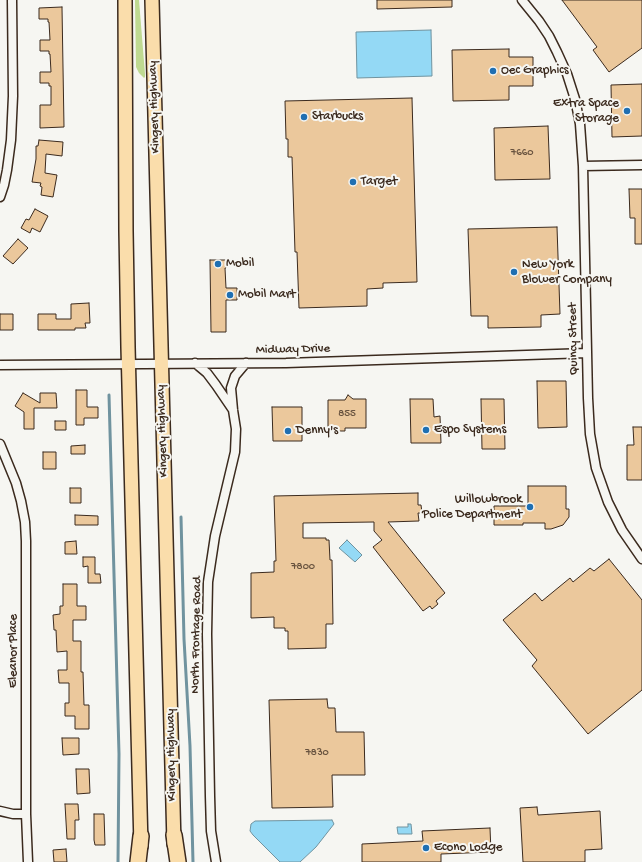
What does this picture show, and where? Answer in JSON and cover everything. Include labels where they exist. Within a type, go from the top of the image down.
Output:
[{"type":"highway","points":[[125,0],[126,231],[141,862]]},
{"type":"highway","name":"Kingery Highway","points":[[152,0],[174,862]]},
{"type":"highway","points":[[174,835],[178,862]]},
{"type":"highway","points":[[138,862],[141,836]]},
{"type":"street","points":[[0,197],[7,170],[11,134],[13,96],[12,0]]},
{"type":"street","name":"Quincy Street","points":[[522,0],[539,21],[558,52],[575,99],[580,124],[583,166],[588,419],[592,450],[596,468],[608,502],[629,542],[642,559]]},
{"type":"street","points":[[583,166],[642,165]]},
{"type":"street","name":"Midway Drive","points":[[0,365],[286,363],[587,353]]},
{"type":"street","name":"North Frontage Road","points":[[216,862],[210,796],[207,634],[208,582],[215,536],[235,452],[236,429],[231,388],[236,376],[246,363]]},
{"type":"street","points":[[195,364],[207,373],[233,410]]},
{"type":"street","name":"Eleanor Place","points":[[0,444],[16,483],[25,522],[26,814],[28,862]]},
{"type":"street","points":[[0,811],[13,814],[26,814]]},
{"type":"green space","points":[[135,0],[139,0],[145,74],[144,78],[136,67]]},
{"type":"water","points":[[431,30],[432,76],[357,78],[356,32]]},
{"type":"water","points":[[347,540],[362,555],[355,562],[339,548]]},
{"type":"water","points":[[332,820],[334,824],[316,847],[300,862],[280,862],[250,831],[251,824],[255,821]]},
{"type":"water","points":[[408,824],[411,824],[412,834],[398,834],[397,827],[408,827]]},
{"type":"building","points":[[377,0],[452,0],[452,7],[377,9]]},
{"type":"building","points":[[562,0],[642,0],[642,48],[609,72],[593,50],[597,47]]},
{"type":"building","points":[[62,7],[64,127],[40,128],[40,105],[51,105],[51,86],[49,86],[49,83],[40,83],[40,72],[51,72],[49,51],[40,51],[40,40],[50,40],[49,22],[48,19],[39,19],[39,8]]},
{"type":"building","name":"Oec Graphics","points":[[509,49],[509,57],[533,57],[533,86],[509,86],[509,100],[453,101],[452,50]]},
{"type":"building","name":"Extra Space Storage","points":[[642,84],[642,136],[612,137],[611,85]]},
{"type":"building","name":"Target","points":[[412,98],[417,282],[383,283],[383,288],[367,289],[367,306],[299,308],[297,252],[295,252],[292,157],[288,157],[285,101]]},
{"type":"building","points":[[548,126],[550,179],[495,180],[494,128]]},
{"type":"building","points":[[39,140],[63,142],[62,156],[46,154],[45,173],[57,175],[53,197],[41,195],[41,183],[32,182],[36,159],[36,146],[38,146]]},
{"type":"building","points":[[629,189],[642,189],[642,244],[635,244],[635,218],[630,218]]},
{"type":"building","points":[[35,209],[48,216],[40,232],[32,228],[30,233],[21,228],[26,219],[29,220]]},
{"type":"building","name":"New York Blower Company","points":[[557,227],[560,314],[541,315],[541,327],[488,328],[488,316],[471,316],[468,229]]},
{"type":"building","points":[[18,239],[28,248],[13,264],[3,256]]},
{"type":"building","name":"Mobil","points":[[210,260],[226,260],[226,288],[237,288],[237,300],[226,300],[226,332],[211,332]]},
{"type":"building","points":[[89,303],[90,323],[85,323],[86,328],[75,328],[75,330],[38,330],[38,314],[56,314],[56,319],[71,319],[71,304]]},
{"type":"building","points":[[0,314],[13,314],[13,330],[0,330]]},
{"type":"building","points":[[537,381],[566,381],[567,427],[538,428]]},
{"type":"building","points":[[76,390],[87,390],[87,407],[98,407],[98,418],[84,418],[84,425],[76,425]]},
{"type":"building","points":[[23,393],[40,403],[40,393],[56,393],[57,408],[34,408],[34,429],[24,429],[24,412],[15,406]]},
{"type":"building","points":[[348,395],[353,399],[366,399],[366,428],[345,428],[345,431],[328,431],[328,400],[345,400]]},
{"type":"building","name":"Espo Systems","points":[[410,399],[433,399],[434,417],[440,416],[441,443],[411,443]]},
{"type":"building","points":[[481,399],[504,399],[505,449],[482,449]]},
{"type":"building","name":"Denny's","points":[[272,407],[302,407],[302,441],[273,441]]},
{"type":"building","points":[[55,421],[66,421],[66,430],[55,430]]},
{"type":"building","points":[[633,427],[642,427],[642,480],[627,480],[627,445],[634,445]]},
{"type":"building","points":[[85,445],[85,454],[71,454],[71,446]]},
{"type":"building","points":[[43,452],[56,452],[56,469],[43,469]]},
{"type":"building","name":"Willowbrook Police Department","points":[[528,486],[566,486],[566,509],[569,509],[569,517],[563,525],[551,529],[545,529],[545,523],[494,525],[494,506],[528,506]]},
{"type":"building","points":[[70,488],[81,488],[81,503],[70,503]]},
{"type":"building","points":[[418,493],[418,505],[421,505],[422,513],[418,513],[419,521],[388,522],[445,593],[436,601],[438,604],[432,609],[430,606],[423,611],[373,547],[382,540],[374,531],[374,522],[303,523],[303,538],[326,538],[326,540],[329,540],[330,560],[332,560],[333,624],[326,624],[326,648],[288,649],[288,631],[285,631],[285,628],[274,628],[274,617],[251,618],[251,573],[274,572],[274,561],[276,561],[274,496]]},
{"type":"building","points":[[75,515],[98,516],[98,525],[75,525]]},
{"type":"building","points":[[76,541],[77,554],[65,554],[65,542]]},
{"type":"building","points":[[83,557],[95,557],[95,574],[100,574],[101,583],[88,583],[88,566],[83,567]]},
{"type":"building","points":[[609,559],[642,600],[642,690],[588,734],[532,666],[537,660],[503,620],[535,593],[542,601],[570,578],[573,582],[590,568],[594,571]]},
{"type":"building","points":[[63,584],[77,584],[77,606],[86,606],[86,620],[73,620],[73,641],[81,641],[81,672],[83,672],[84,705],[89,705],[89,729],[75,729],[75,716],[65,716],[65,703],[69,703],[69,683],[59,683],[58,670],[67,670],[67,651],[57,652],[56,630],[54,630],[53,615],[60,614],[60,606],[63,606]]},
{"type":"building","points":[[327,699],[328,708],[335,708],[336,732],[364,732],[365,775],[332,775],[333,807],[272,808],[269,700]]},
{"type":"building","points":[[62,738],[79,738],[79,754],[63,755]]},
{"type":"building","points":[[76,769],[89,769],[90,793],[77,794]]},
{"type":"building","points":[[65,804],[78,804],[79,820],[75,820],[75,839],[67,839]]},
{"type":"building","points":[[537,807],[538,815],[600,811],[602,849],[585,850],[585,862],[523,862],[520,808]]},
{"type":"building","points":[[94,814],[104,814],[105,845],[95,845]]},
{"type":"building","name":"Econo Lodge","points":[[490,828],[491,852],[441,854],[441,862],[362,862],[362,844],[423,841],[422,831]]},
{"type":"building","points":[[66,849],[67,862],[54,862],[53,850]]},
{"type":"waterway","points":[[109,395],[119,754],[118,862]]},
{"type":"waterway","points":[[181,517],[184,639],[190,746],[193,862]]},
{"type":"place","name":"Oec Graphics","points":[[493,71]]},
{"type":"place","name":"Extra Space Storage","points":[[627,111]]},
{"type":"place","name":"Starbucks","points":[[304,117]]},
{"type":"place","name":"Target","points":[[353,182]]},
{"type":"place","name":"Mobil","points":[[218,264]]},
{"type":"place","name":"New York Blower Company","points":[[514,272]]},
{"type":"place","name":"Mobil Mart","points":[[230,295]]},
{"type":"place","name":"Espo Systems","points":[[426,430]]},
{"type":"place","name":"Denny's","points":[[288,431]]},
{"type":"place","name":"Willowbrook Police Department","points":[[530,507]]},
{"type":"place","name":"Econo Lodge","points":[[426,848]]}]
